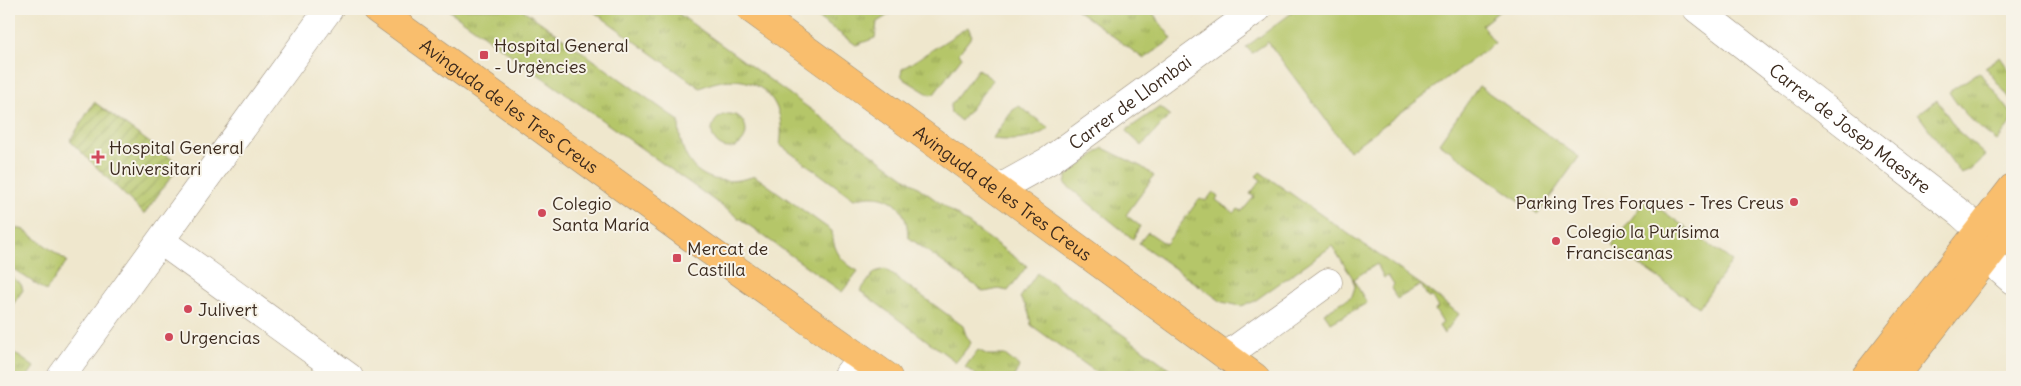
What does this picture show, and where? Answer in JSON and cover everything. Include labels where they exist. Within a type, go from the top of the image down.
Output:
[{"type":"main road","name":"Avinguda de les Tres Creus","points":[[376,9],[853,368],[888,377]]},
{"type":"main road","name":"Avinguda de les Tres Creus","points":[[751,9],[1255,377]]},
{"type":"main road","points":[[1865,377],[2012,188]]},
{"type":"main road","points":[[1895,377],[2012,226]]},
{"type":"street","points":[[67,375],[161,241],[329,9]]},
{"type":"street","name":"Carrer de Llombai","points":[[998,189],[1050,160],[1257,9]]},
{"type":"street","name":"Carrer de Josep Maestre","points":[[1697,9],[1924,184],[1980,231]]},
{"type":"street","points":[[1980,231],[1987,258],[2012,280]]},
{"type":"street","points":[[161,241],[334,373]]},
{"type":"street","points":[[1226,356],[1328,282]]},
{"type":"green space","points":[[447,9],[522,9],[679,121],[680,138],[685,152],[691,164],[700,172],[711,178],[724,181],[755,176],[832,231],[834,244],[839,255],[847,264],[858,271],[842,292]]},
{"type":"green space","points":[[590,9],[672,9],[1027,266],[1008,291],[999,289],[984,292],[908,237],[904,216],[893,202],[876,196],[854,199],[780,145],[781,126],[778,111],[771,98],[761,88],[748,82],[734,80],[717,82],[700,88]]},
{"type":"green space","points":[[806,9],[898,9],[877,22],[875,38],[856,45]]},
{"type":"green space","points":[[1076,9],[1150,9],[1172,39],[1144,59]]},
{"type":"green space","points":[[1297,9],[1502,9],[1482,25],[1495,43],[1349,151],[1268,42],[1252,53],[1246,47]]},
{"type":"green space","points":[[968,27],[972,36],[959,53],[962,57],[934,94],[930,95],[904,79],[901,75],[902,69]]},
{"type":"green space","points":[[2000,57],[2012,74],[2012,101],[1985,67]]},
{"type":"green space","points":[[978,69],[993,80],[961,121],[951,113],[950,106]]},
{"type":"green space","points":[[1979,72],[2012,114],[2012,122],[1997,141],[1970,119],[1949,92]]},
{"type":"green space","points":[[1479,86],[1579,157],[1538,214],[1439,143]]},
{"type":"green space","points":[[1937,100],[1958,131],[1986,156],[1969,171],[1961,174],[1918,114]]},
{"type":"green space","points":[[94,102],[180,165],[144,214],[70,141]]},
{"type":"green space","points":[[1019,106],[1049,128],[1029,138],[992,139],[1013,110]]},
{"type":"green space","points":[[1160,107],[1170,115],[1142,146],[1127,132],[1128,129]]},
{"type":"green space","points":[[729,114],[736,115],[741,119],[745,124],[745,138],[741,143],[736,147],[729,148],[722,147],[717,143],[713,138],[712,131],[713,124],[717,119],[722,115]]},
{"type":"green space","points":[[1103,148],[1142,167],[1154,176],[1126,215],[1140,226],[1133,239],[1065,184],[1067,176]]},
{"type":"green space","points":[[1260,172],[1423,286],[1459,314],[1444,334],[1439,326],[1443,323],[1435,310],[1438,308],[1432,297],[1428,298],[1421,285],[1397,299],[1391,288],[1394,285],[1388,276],[1384,278],[1377,264],[1353,279],[1367,303],[1331,323],[1324,313],[1352,296],[1355,287],[1352,277],[1332,246],[1253,302],[1241,306],[1222,302],[1139,243],[1148,232],[1166,244],[1200,198],[1206,201],[1213,192],[1218,196],[1216,200],[1234,213],[1238,209],[1242,211],[1254,197],[1250,194],[1261,180],[1256,176]]},
{"type":"green space","points":[[1646,199],[1732,261],[1699,307],[1612,245]]},
{"type":"green space","points":[[17,228],[24,230],[67,261],[46,291],[9,266],[9,230]]},
{"type":"green space","points":[[885,269],[963,326],[971,343],[956,362],[860,291],[875,272]]},
{"type":"green space","points":[[1037,273],[1181,377],[1103,377],[1031,325],[1028,311],[1020,298]]},
{"type":"green space","points":[[9,275],[21,284],[23,290],[9,310]]},
{"type":"green space","points":[[9,349],[34,367],[27,377],[9,377]]},
{"type":"green space","points":[[978,350],[988,355],[1005,355],[1019,366],[1015,377],[979,377],[965,367]]},
{"type":"place","name":"Hospital General - Urgències","points":[[484,55]]},
{"type":"place","name":"Hospital General Universitari","points":[[98,157]]},
{"type":"place","name":"Parking Tres Forques - Tres Creus","points":[[1794,202]]},
{"type":"place","name":"Colegio Santa María","points":[[542,213]]},
{"type":"place","name":"Colegio la Purísima Franciscanas","points":[[1556,241]]},
{"type":"place","name":"Mercat de Castilla","points":[[677,258]]},
{"type":"place","name":"Julivert","points":[[188,309]]},
{"type":"place","name":"Urgencias","points":[[169,337]]}]
